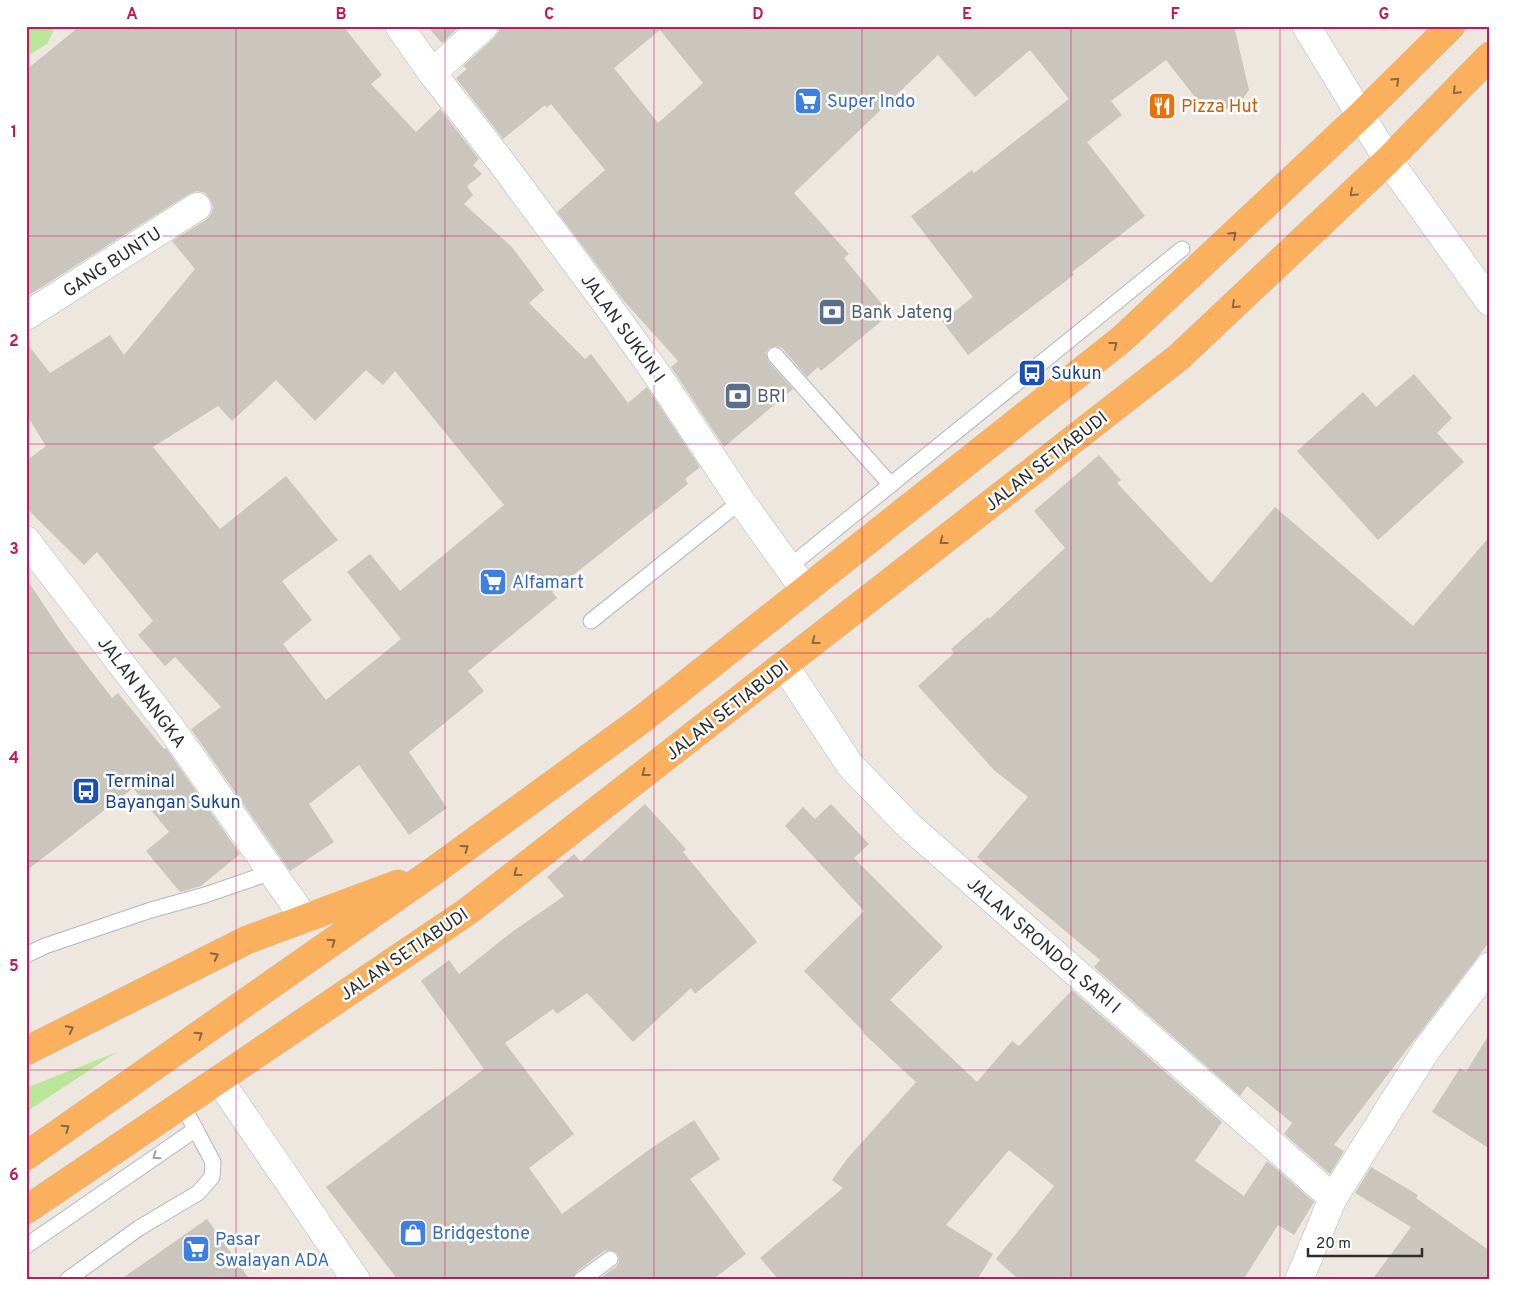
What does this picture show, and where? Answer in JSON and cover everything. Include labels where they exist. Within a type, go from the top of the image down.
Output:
[{"type":"highway","points":[[26,1156],[435,870],[641,720],[1122,339],[1361,115],[1437,32]]},
{"type":"highway","name":"JALAN SETIABUDI","points":[[26,1210],[468,911],[1179,357],[1388,160],[1490,56]]},
{"type":"highway","points":[[26,1051],[247,940],[435,870]]},
{"type":"street","name":"JALAN SUKUN I","points":[[399,26],[432,73],[502,163],[616,317],[805,590]]},
{"type":"street","points":[[432,73],[484,26]]},
{"type":"street","points":[[1306,26],[1388,160],[1490,302]]},
{"type":"street","name":"GANG BUNTU","points":[[26,316],[197,208]]},
{"type":"street","name":"JALAN NANGKA","points":[[26,540],[170,727],[305,918]]},
{"type":"street","name":"JALAN SRONDOL SARI I","points":[[784,665],[850,765],[909,826],[1333,1198]]},
{"type":"street","points":[[1300,1280],[1333,1198],[1427,1049],[1490,966]]},
{"type":"street","points":[[219,1080],[356,1280]]},
{"type":"lane","points":[[789,567],[1182,249]]},
{"type":"lane","points":[[775,356],[891,485]]},
{"type":"lane","points":[[591,621],[742,501]]},
{"type":"lane","points":[[26,955],[45,946],[151,910],[205,895],[272,872]]},
{"type":"lane","points":[[67,1280],[139,1228],[198,1192],[212,1177],[213,1162],[182,1104]]},
{"type":"lane","points":[[26,1246],[196,1129]]},
{"type":"lane","points":[[580,1280],[610,1259]]},
{"type":"green space","points":[[26,26],[48,26],[54,30],[47,44],[26,57]]},
{"type":"green space","points":[[117,1052],[26,1112],[26,1088]]},
{"type":"building","points":[[80,26],[343,26],[382,75],[371,84],[416,132],[440,109],[479,159],[473,165],[482,174],[467,186],[473,195],[464,204],[512,247],[544,290],[529,303],[585,359],[591,354],[628,403],[647,387],[700,467],[685,479],[688,484],[552,592],[557,598],[468,671],[484,691],[409,752],[447,808],[409,835],[359,765],[309,804],[334,842],[290,871],[191,729],[221,707],[175,657],[165,666],[138,635],[153,621],[97,552],[84,565],[26,508],[26,461],[46,446],[26,414],[26,342],[50,373],[110,335],[124,355],[195,269],[172,241],[206,220],[211,214],[213,207],[205,193],[197,191],[189,194],[26,297],[26,70]],"holes":[[[366,370],[383,385],[395,371],[504,505],[400,591],[370,554],[347,572],[401,639],[326,700],[283,644],[312,620],[282,581],[338,540],[286,476],[220,529],[153,447],[218,406],[232,421],[276,380],[315,421]]]},
{"type":"building","points":[[427,26],[460,26],[442,43]]},
{"type":"building","points":[[499,26],[1234,26],[1249,90],[1236,108],[1205,110],[1166,60],[1111,101],[1122,115],[1087,142],[1145,216],[1072,272],[1074,275],[968,355],[942,321],[973,297],[911,216],[972,170],[974,173],[1069,99],[1030,50],[975,97],[938,55],[794,193],[849,254],[844,258],[890,314],[821,371],[818,367],[807,377],[782,348],[777,346],[769,348],[766,353],[768,361],[793,389],[724,447],[671,367],[678,361],[624,301],[557,212],[605,170],[551,104],[546,108],[545,105],[503,139],[456,78],[467,69],[463,66],[495,37],[499,31]],"holes":[[[660,30],[703,83],[658,123],[614,68]]]},
{"type":"building","points":[[1414,374],[1452,418],[1437,433],[1464,462],[1378,540],[1297,451],[1363,392],[1376,407]]},
{"type":"building","points":[[1099,455],[1121,480],[1117,483],[1211,583],[1275,507],[1413,626],[1490,536],[1490,941],[1334,1145],[1344,1151],[1330,1174],[1284,1134],[1292,1123],[1247,1086],[1240,1096],[1094,967],[1100,960],[977,857],[1028,797],[994,770],[918,686],[954,653],[951,649],[988,617],[989,619],[1065,548],[1034,511]]},
{"type":"building","points":[[26,578],[65,637],[112,698],[118,693],[164,749],[166,748],[240,854],[201,886],[180,892],[146,851],[169,832],[133,788],[26,871]]},
{"type":"building","points":[[645,804],[686,849],[683,852],[757,942],[695,994],[691,988],[633,1042],[587,993],[557,1014],[553,1009],[505,1043],[574,1134],[529,1168],[562,1214],[650,1149],[694,1120],[720,1159],[690,1179],[746,1254],[712,1280],[597,1280],[616,1267],[619,1262],[617,1253],[610,1250],[604,1251],[576,1272],[572,1280],[398,1280],[326,1187],[484,1069],[421,981],[449,960],[459,974],[512,932],[564,896],[547,877],[574,854],[581,862]]},
{"type":"building","points":[[831,804],[869,844],[854,858],[943,947],[890,1000],[977,1082],[1012,1041],[1019,1046],[1072,990],[1222,1122],[1195,1161],[1244,1196],[1267,1161],[1314,1202],[1294,1235],[1278,1225],[1243,1280],[1019,1280],[996,1259],[1054,1186],[1009,1150],[946,1225],[993,1254],[977,1280],[779,1280],[760,1258],[843,1188],[832,1180],[847,1159],[916,1082],[863,1033],[804,971],[864,911],[785,826],[803,807],[815,819]]},
{"type":"building","points":[[1490,1033],[1490,1149],[1432,1112],[1460,1068],[1466,1072]]},
{"type":"building","points":[[1371,1167],[1418,1195],[1416,1198],[1490,1251],[1490,1280],[1372,1280],[1411,1227],[1355,1193]]},
{"type":"building","name":"Pasar Swalayan ADA","points":[[207,1219],[250,1280],[120,1280]]},
{"type":"place","name":"Super Indo","points":[[808,101]]},
{"type":"place","name":"Pizza Hut","points":[[1162,106]]},
{"type":"place","name":"Bank Jateng","points":[[832,312]]},
{"type":"place","name":"Sukun","points":[[1032,373]]},
{"type":"place","name":"BRI","points":[[738,396]]},
{"type":"place","name":"Alfamart","points":[[493,582]]},
{"type":"place","name":"Terminal Bayangan Sukun","points":[[86,791]]},
{"type":"place","name":"Bridgestone","points":[[413,1233]]},
{"type":"place","name":"Pasar Swalayan ADA","points":[[196,1249]]}]
